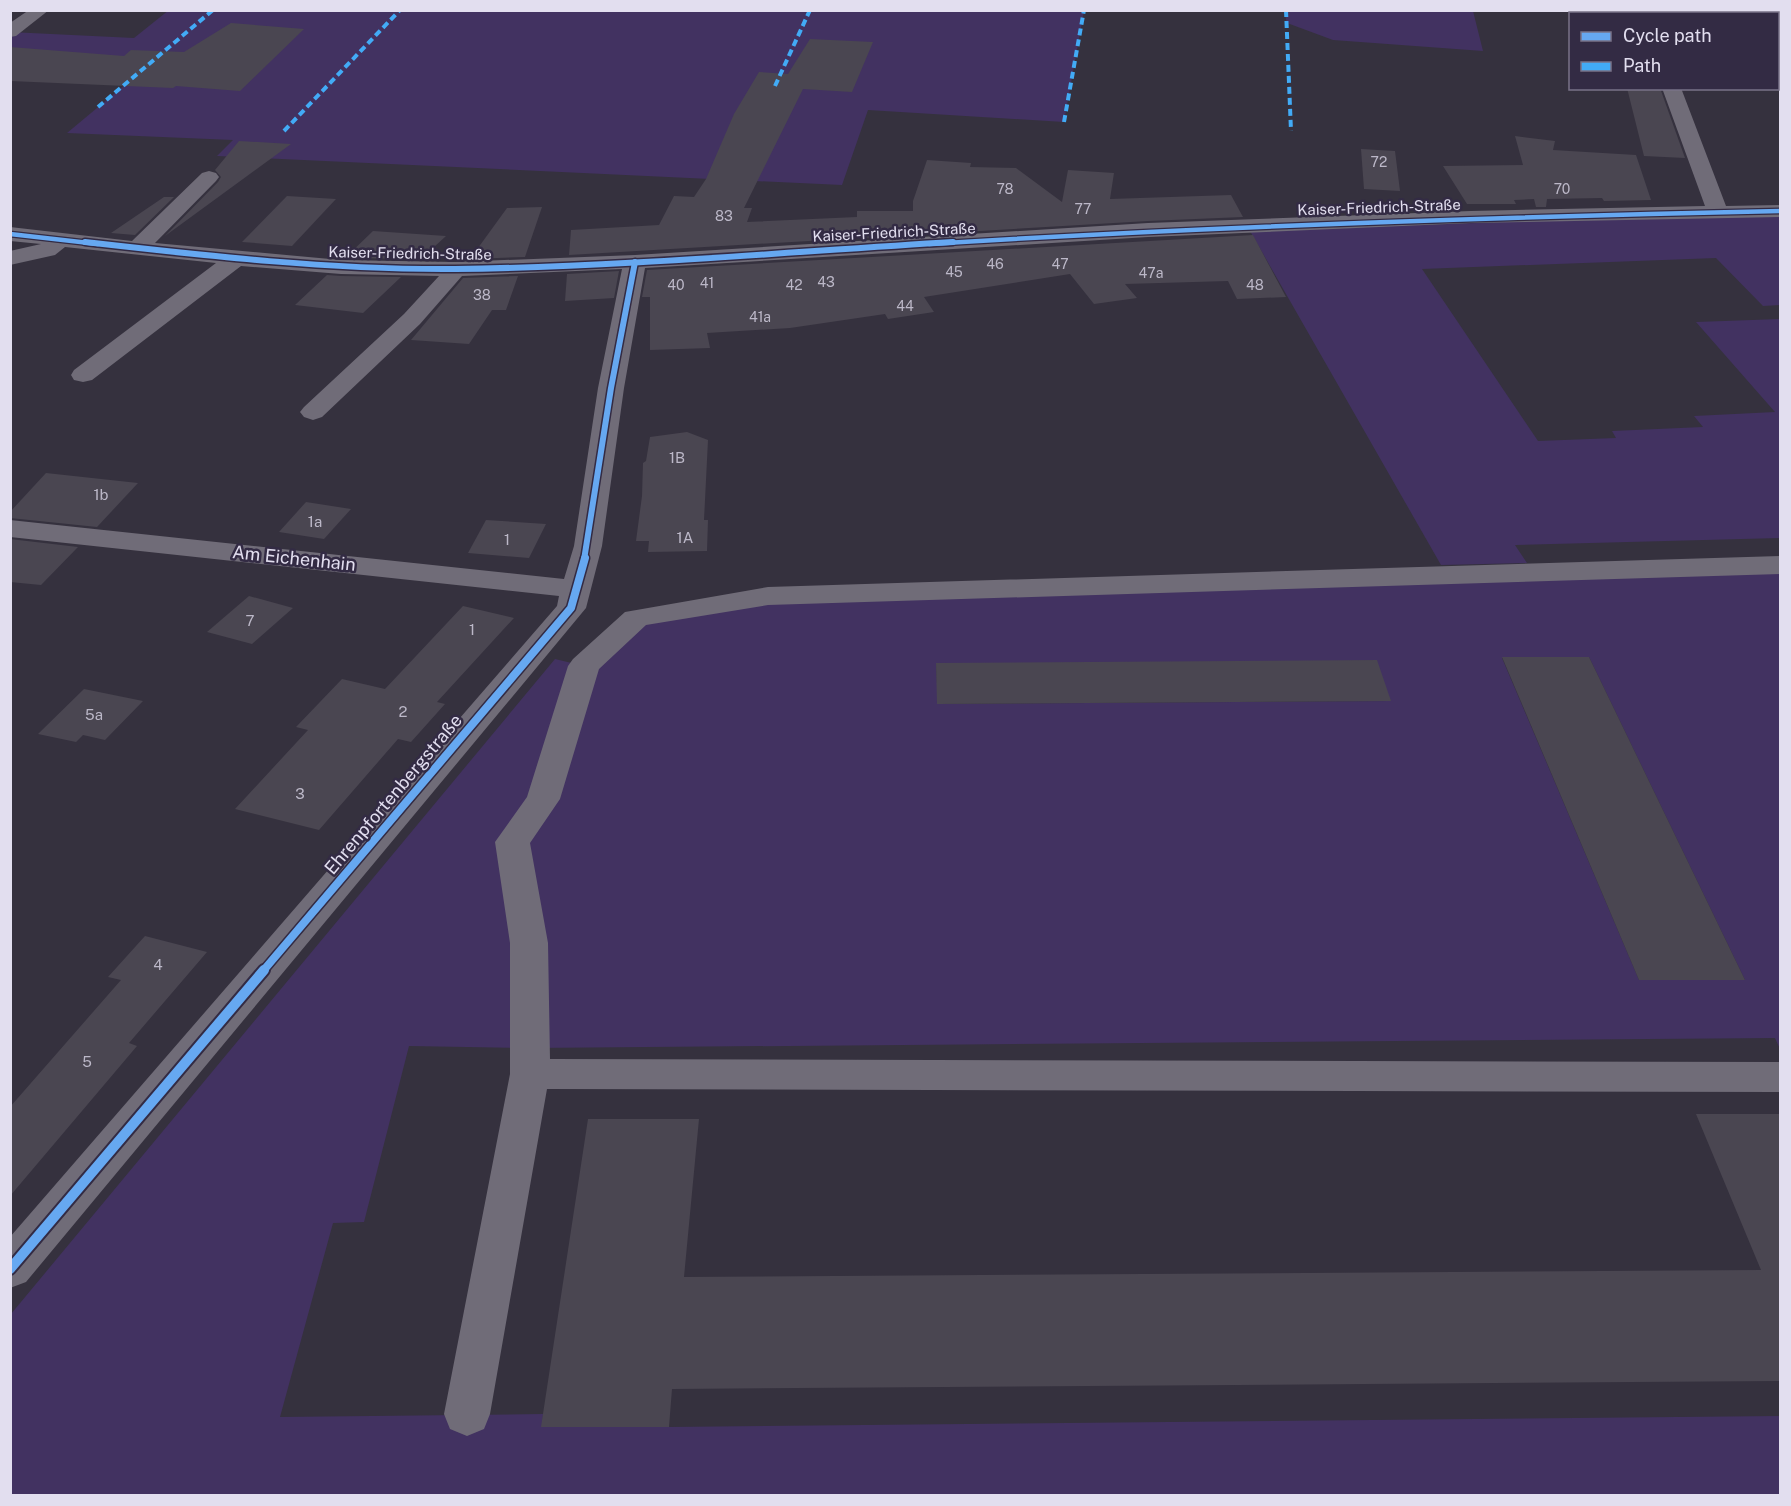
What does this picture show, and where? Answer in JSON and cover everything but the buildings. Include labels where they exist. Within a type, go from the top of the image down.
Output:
[{"type":"street","points":[[10,32],[41,10]]},
{"type":"street","points":[[1689,10],[1706,12]]},
{"type":"street","points":[[1672,90],[1718,212]]},
{"type":"street","points":[[138,247],[209,177]]},
{"type":"street","name":"Kaiser-Friedrich-Straße","points":[[10,234],[341,267],[455,269],[634,262],[1148,230],[1472,217],[1780,211]]},
{"type":"street","points":[[13,266],[47,249],[61,239]]},
{"type":"street","points":[[83,375],[237,258]]},
{"type":"street","name":"Ehrenpfortenbergstraße","points":[[10,1269],[571,608],[588,546],[611,388],[634,262]]},
{"type":"street","points":[[314,412],[412,319],[455,269]]},
{"type":"street","name":"Am Eichenhain","points":[[10,528],[577,589]]},
{"type":"street","points":[[466,1414],[530,1074],[529,943],[512,842],[543,799],[584,666],[636,618],[768,596],[1780,565]]},
{"type":"street","points":[[530,1074],[1780,1077]]},
{"type":"shaded area","points":[[169,10],[1084,11],[1064,122],[868,110],[842,185],[217,156],[233,140],[67,133],[139,73],[11,66],[10,32],[134,38]]},
{"type":"shaded area","points":[[1284,11],[1473,11],[1483,51],[1333,40],[1287,23]]},
{"type":"shaded area","points":[[1780,216],[1780,305],[1763,306],[1716,258],[1422,269],[1538,441],[1616,438],[1612,431],[1703,427],[1694,416],[1775,412],[1696,322],[1780,319],[1780,538],[1515,545],[1527,563],[1441,565],[1250,231],[1534,221]]},
{"type":"shaded area","points":[[1780,565],[1780,1049],[1775,1038],[530,1048],[409,1046],[364,1222],[333,1223],[280,1417],[543,1414],[542,1427],[669,1427],[1780,1416],[1780,1495],[11,1496],[11,1314],[555,659],[584,666],[636,618],[768,596]],"holes":[[[1589,657],[1745,980],[1639,980],[1502,658]],[[936,663],[1391,701],[938,704]]]},
{"type":"marked path","points":[[98,107],[213,10]]},
{"type":"marked path","points":[[284,131],[400,10]]},
{"type":"marked path","points":[[775,86],[810,10]]},
{"type":"marked path","points":[[1064,122],[1084,10]]},
{"type":"marked path","points":[[1286,10],[1291,131]]},
{"type":"cycle path","points":[[10,234],[257,261],[341,267],[455,269],[635,262],[1148,230],[1471,217],[1780,211]]},
{"type":"cycle path","points":[[10,1269],[571,608],[588,546],[611,388],[635,262]]}]
